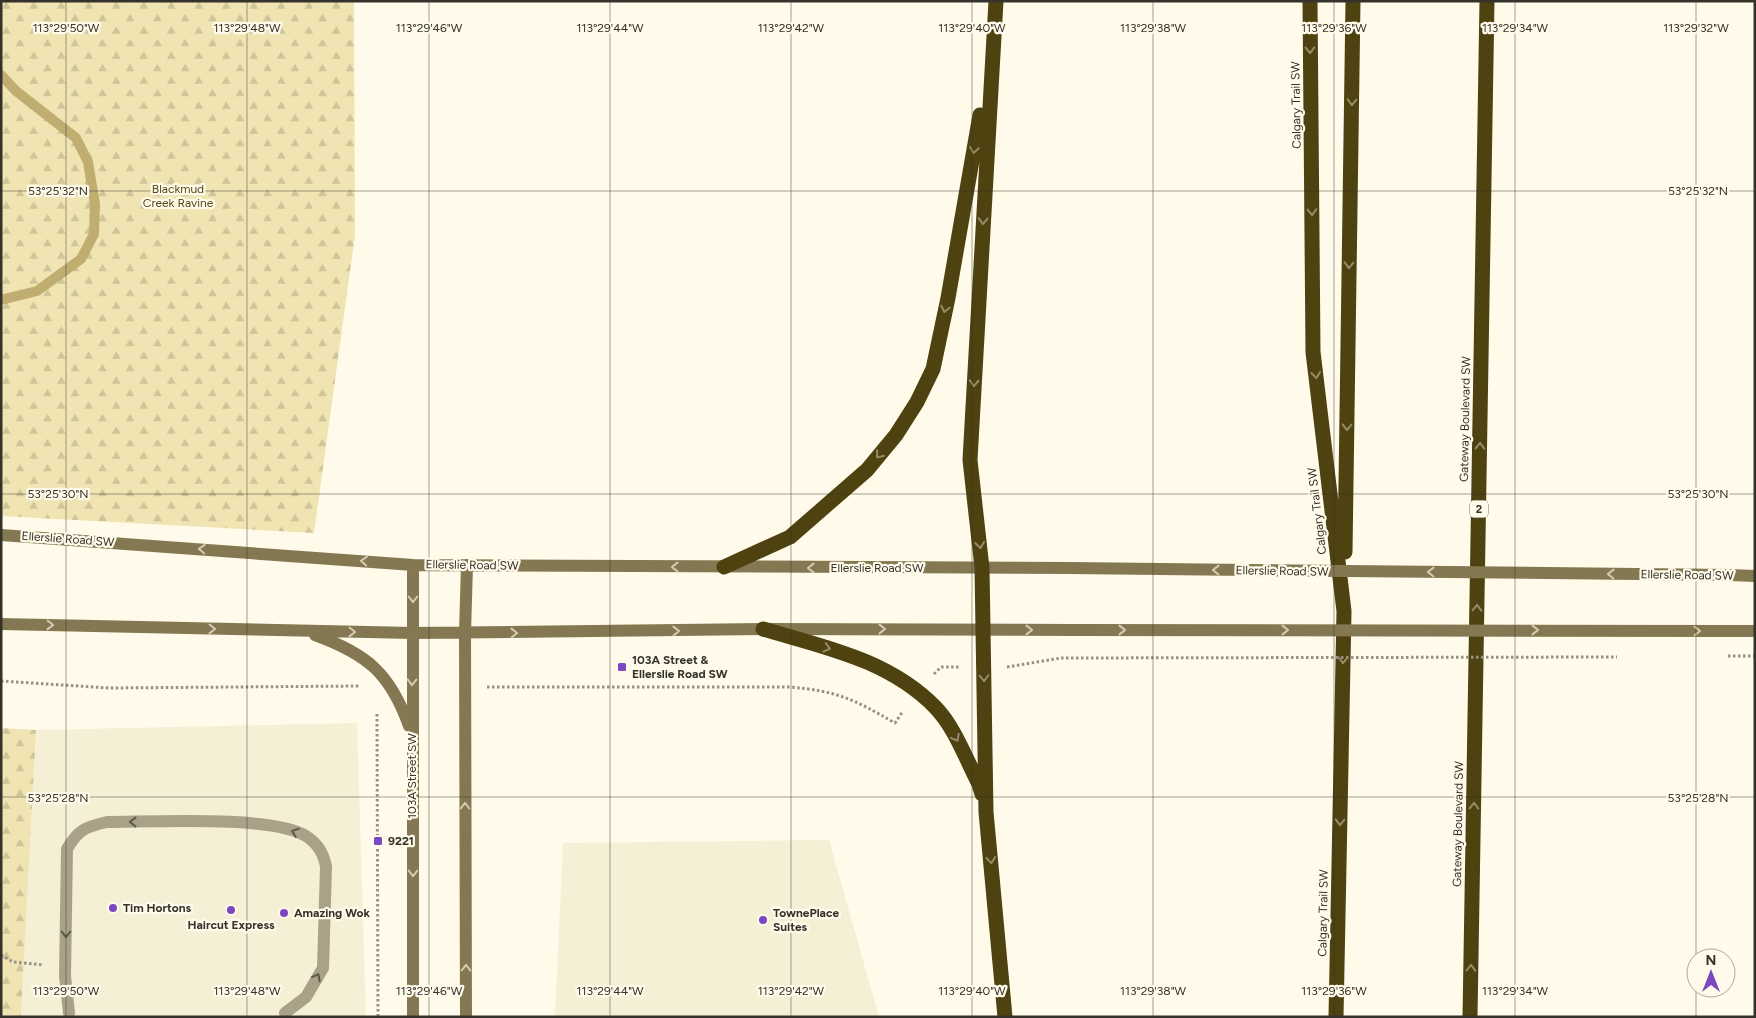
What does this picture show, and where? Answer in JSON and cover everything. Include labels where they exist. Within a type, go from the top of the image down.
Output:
[{"type":"highway","points":[[996,1],[970,460],[982,568],[986,812],[1005,1017]]},
{"type":"highway","name":"Calgary Trail SW","points":[[1310,1],[1313,352],[1344,611],[1336,1017]]},
{"type":"highway","points":[[1344,611],[1353,1]]},
{"type":"highway","name":"Gateway Boulevard SW","points":[[1470,1017],[1487,1]]},
{"type":"highway","points":[[724,567],[790,537],[867,470],[896,435],[917,402],[933,369],[948,298],[992,50]]},
{"type":"highway","points":[[763,630],[858,657],[903,680],[918,692],[936,708],[948,724],[980,784],[986,812]]},
{"type":"main road","name":"Ellerslie Road SW","points":[[1,534],[413,564],[1070,568],[1755,576]]},
{"type":"main road","name":"103A Street SW","points":[[413,564],[413,1017]]},
{"type":"main road","points":[[466,1017],[465,633],[467,565]]},
{"type":"main road","points":[[1,624],[413,633],[763,630],[1755,630]]},
{"type":"main road","points":[[303,631],[338,644],[367,660],[391,686],[412,736]]},
{"type":"lane","points":[[69,1013],[66,996],[67,849],[76,834],[91,825],[107,822],[250,823],[288,829],[306,836],[318,847],[325,855],[326,867],[323,968],[306,997],[285,1013]]},
{"type":"path","points":[[1725,656],[1755,656]]},
{"type":"path","points":[[1016,667],[1061,658],[1626,657]]},
{"type":"path","points":[[929,680],[941,667],[953,667]]},
{"type":"path","points":[[1,681],[110,688],[367,686]]},
{"type":"path","points":[[518,687],[789,687],[823,690],[854,699],[895,723],[904,710]]},
{"type":"path","points":[[377,706],[378,1017]]},
{"type":"path","points":[[1,955],[13,962],[66,966]]},
{"type":"shaded area","points":[[357,723],[366,1017],[21,1017],[36,730]]},
{"type":"shaded area","points":[[829,840],[879,1017],[555,1017],[563,843]]},
{"type":"green space","name":"Blackmud Creek Ravine","points":[[1,1],[354,1],[355,235],[314,533],[1,516]]},
{"type":"green space","points":[[1,728],[36,730],[21,1017],[1,1017]]},
{"type":"waterway","points":[[1,75],[16,91],[76,138],[88,162],[95,204],[94,234],[81,259],[37,291],[1,300]]},
{"type":"place","name":"103A Street & Ellerslie Road SW","points":[[622,667]]},
{"type":"place","name":"9221","points":[[378,841]]},
{"type":"place","name":"Tim Hortons","points":[[113,908]]},
{"type":"place","name":"Haircut Express","points":[[231,910]]},
{"type":"place","name":"Amazing Wok","points":[[284,913]]},
{"type":"place","name":"TownePlace Suites","points":[[763,920]]}]
